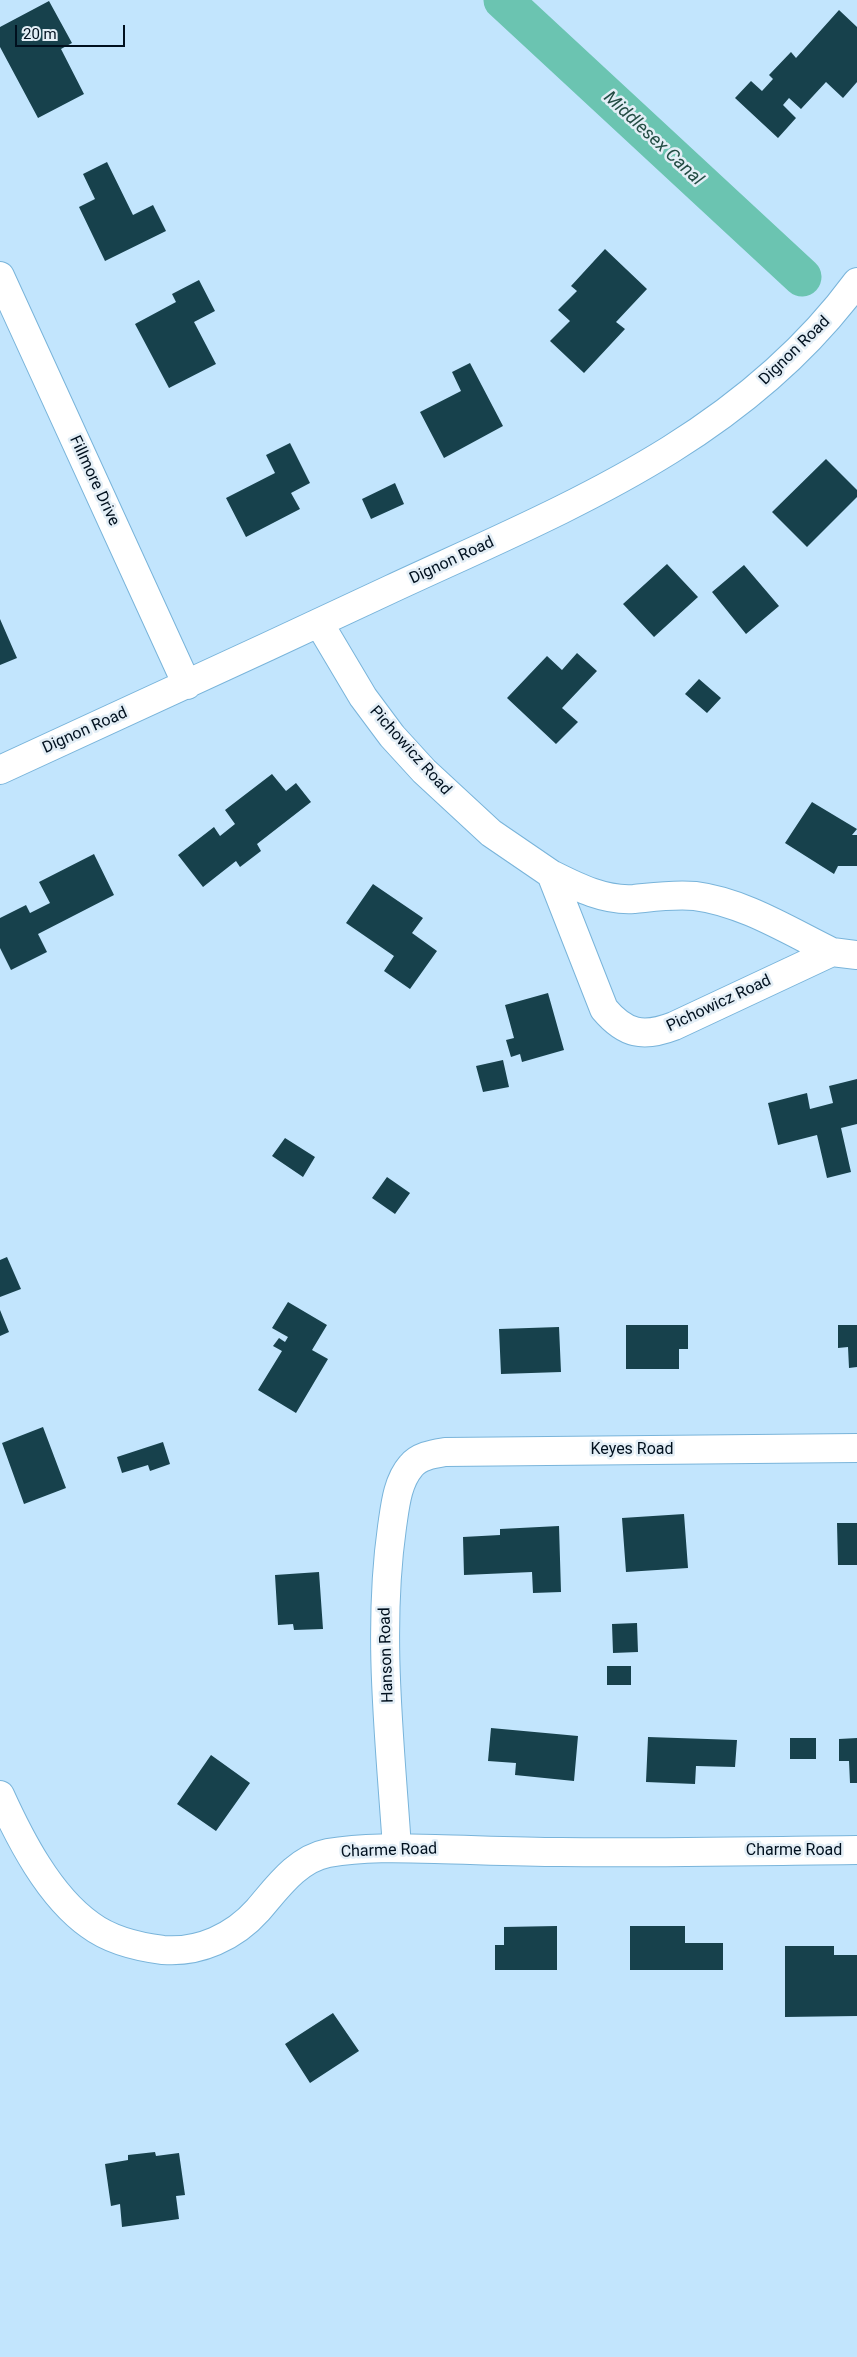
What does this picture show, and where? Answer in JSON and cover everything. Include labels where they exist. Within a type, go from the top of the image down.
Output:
[{"type":"street","name":"Fillmore Drive","points":[[0,276],[187,685]]},
{"type":"street","name":"Dignon Road","points":[[0,770],[187,685],[605,489],[704,430],[791,358],[838,307],[857,282]]},
{"type":"street","name":"Pichowicz Road","points":[[318,623],[363,697],[392,736],[424,771],[491,833],[551,874],[580,889],[607,897],[632,899],[676,895],[714,900],[759,917],[844,954]]},
{"type":"street","name":"Pichowicz Road","points":[[551,874],[604,1009],[612,1019],[631,1031],[658,1032],[844,954]]},
{"type":"street","name":"Keyes Road","points":[[411,1465],[425,1456],[445,1452],[857,1448]]},
{"type":"street","name":"Hanson Road","points":[[397,1848],[384,1603],[395,1506],[402,1482],[411,1465]]},
{"type":"street","name":"Charme Road","points":[[0,1795],[28,1851],[70,1908],[90,1926],[113,1938],[164,1950],[190,1950],[214,1943],[237,1929],[305,1862],[324,1854],[348,1850],[397,1848],[561,1852],[857,1850]]},
{"type":"building","points":[[49,1],[72,43],[61,49],[84,94],[38,118],[0,47],[0,27]]},
{"type":"building","points":[[839,10],[857,27],[857,82],[843,98],[826,82],[801,109],[789,98],[783,105],[796,118],[778,138],[735,98],[751,81],[762,91],[773,79],[769,75],[791,52],[796,58]]},
{"type":"building","points":[[107,162],[133,215],[153,205],[166,231],[105,261],[79,207],[95,199],[83,174]]},
{"type":"building","points":[[605,249],[647,289],[616,322],[625,329],[584,373],[550,341],[570,321],[558,310],[577,291],[571,286]]},
{"type":"building","points":[[199,280],[215,311],[194,322],[216,364],[169,388],[135,324],[176,302],[172,294]]},
{"type":"building","points":[[470,363],[503,426],[444,458],[420,412],[461,391],[452,372]]},
{"type":"building","points":[[290,443],[310,483],[291,493],[300,509],[246,537],[226,498],[275,473],[266,455]]},
{"type":"building","points":[[826,459],[857,490],[857,497],[807,547],[772,512]]},
{"type":"building","points":[[395,483],[404,504],[371,519],[362,499]]},
{"type":"building","points":[[667,564],[698,597],[654,637],[623,604]]},
{"type":"building","points":[[744,565],[779,606],[746,634],[712,592]]},
{"type":"building","points":[[0,619],[17,658],[0,665]]},
{"type":"building","points":[[577,653],[597,671],[562,708],[578,722],[556,744],[507,698],[547,656],[562,670]]},
{"type":"building","points":[[699,679],[721,698],[707,713],[685,694]]},
{"type":"building","points":[[272,774],[286,791],[296,783],[311,802],[257,844],[261,851],[240,867],[236,861],[203,887],[178,855],[214,827],[220,836],[235,824],[225,810]]},
{"type":"building","points":[[812,802],[857,829],[852,835],[857,835],[857,866],[838,866],[834,874],[785,843]]},
{"type":"building","points":[[94,854],[114,895],[38,934],[47,952],[11,970],[0,948],[0,918],[26,905],[30,913],[50,903],[39,882]]},
{"type":"building","points":[[373,884],[423,918],[412,933],[437,951],[410,989],[384,971],[394,956],[346,923]]},
{"type":"building","points":[[548,993],[564,1050],[522,1062],[520,1054],[511,1057],[506,1040],[514,1038],[505,1005]]},
{"type":"building","points":[[503,1060],[509,1087],[483,1092],[476,1066]]},
{"type":"building","points":[[857,1079],[857,1124],[841,1128],[851,1172],[827,1178],[817,1135],[778,1145],[768,1103],[807,1093],[810,1109],[833,1103],[829,1086]]},
{"type":"building","points":[[285,1138],[315,1157],[303,1177],[272,1156]]},
{"type":"building","points":[[387,1177],[410,1193],[395,1214],[372,1198]]},
{"type":"building","points":[[7,1257],[21,1289],[0,1297],[0,1260]]},
{"type":"building","points":[[288,1302],[327,1325],[312,1350],[328,1359],[296,1413],[258,1390],[282,1351],[273,1346],[279,1338],[285,1342],[288,1337],[272,1328]]},
{"type":"building","points":[[0,1310],[9,1332],[0,1336]]},
{"type":"building","points":[[626,1325],[688,1325],[688,1349],[679,1349],[679,1369],[626,1369]]},
{"type":"building","points":[[838,1325],[857,1325],[857,1367],[849,1368],[848,1347],[838,1348]]},
{"type":"building","points":[[559,1327],[561,1372],[501,1374],[499,1329]]},
{"type":"building","points":[[43,1427],[66,1488],[24,1504],[2,1443]]},
{"type":"building","points":[[163,1442],[170,1464],[150,1471],[148,1465],[122,1473],[117,1457]]},
{"type":"building","points":[[684,1514],[688,1568],[626,1572],[622,1518]]},
{"type":"building","points":[[837,1523],[857,1523],[857,1565],[838,1565]]},
{"type":"building","points":[[559,1526],[561,1592],[533,1593],[532,1572],[464,1575],[463,1537],[500,1535],[500,1529]]},
{"type":"building","points":[[319,1572],[323,1629],[294,1630],[293,1624],[278,1625],[275,1575]]},
{"type":"building","points":[[637,1623],[638,1652],[613,1653],[612,1624]]},
{"type":"building","points":[[607,1666],[631,1666],[631,1685],[607,1685]]},
{"type":"building","points":[[491,1728],[578,1736],[574,1781],[515,1775],[516,1763],[488,1761]]},
{"type":"building","points":[[648,1737],[737,1740],[735,1767],[696,1766],[695,1784],[646,1782]]},
{"type":"building","points":[[790,1738],[816,1738],[816,1759],[790,1759]]},
{"type":"building","points":[[857,1738],[857,1783],[850,1783],[849,1761],[839,1761],[839,1739]]},
{"type":"building","points":[[211,1755],[250,1783],[216,1831],[177,1804]]},
{"type":"building","points":[[557,1926],[557,1970],[495,1970],[495,1945],[504,1945],[504,1927]]},
{"type":"building","points":[[630,1926],[685,1926],[685,1943],[723,1943],[723,1970],[630,1970]]},
{"type":"building","points":[[785,1946],[834,1946],[834,1955],[857,1955],[857,2016],[785,2017]]},
{"type":"building","points":[[333,2013],[359,2051],[310,2083],[285,2044]]},
{"type":"building","points":[[155,2152],[156,2156],[179,2153],[185,2195],[176,2196],[179,2219],[122,2227],[120,2204],[111,2206],[105,2164],[128,2160],[128,2155]]},
{"type":"waterway","name":"Middlesex Canal","points":[[503,0],[802,277]]}]
